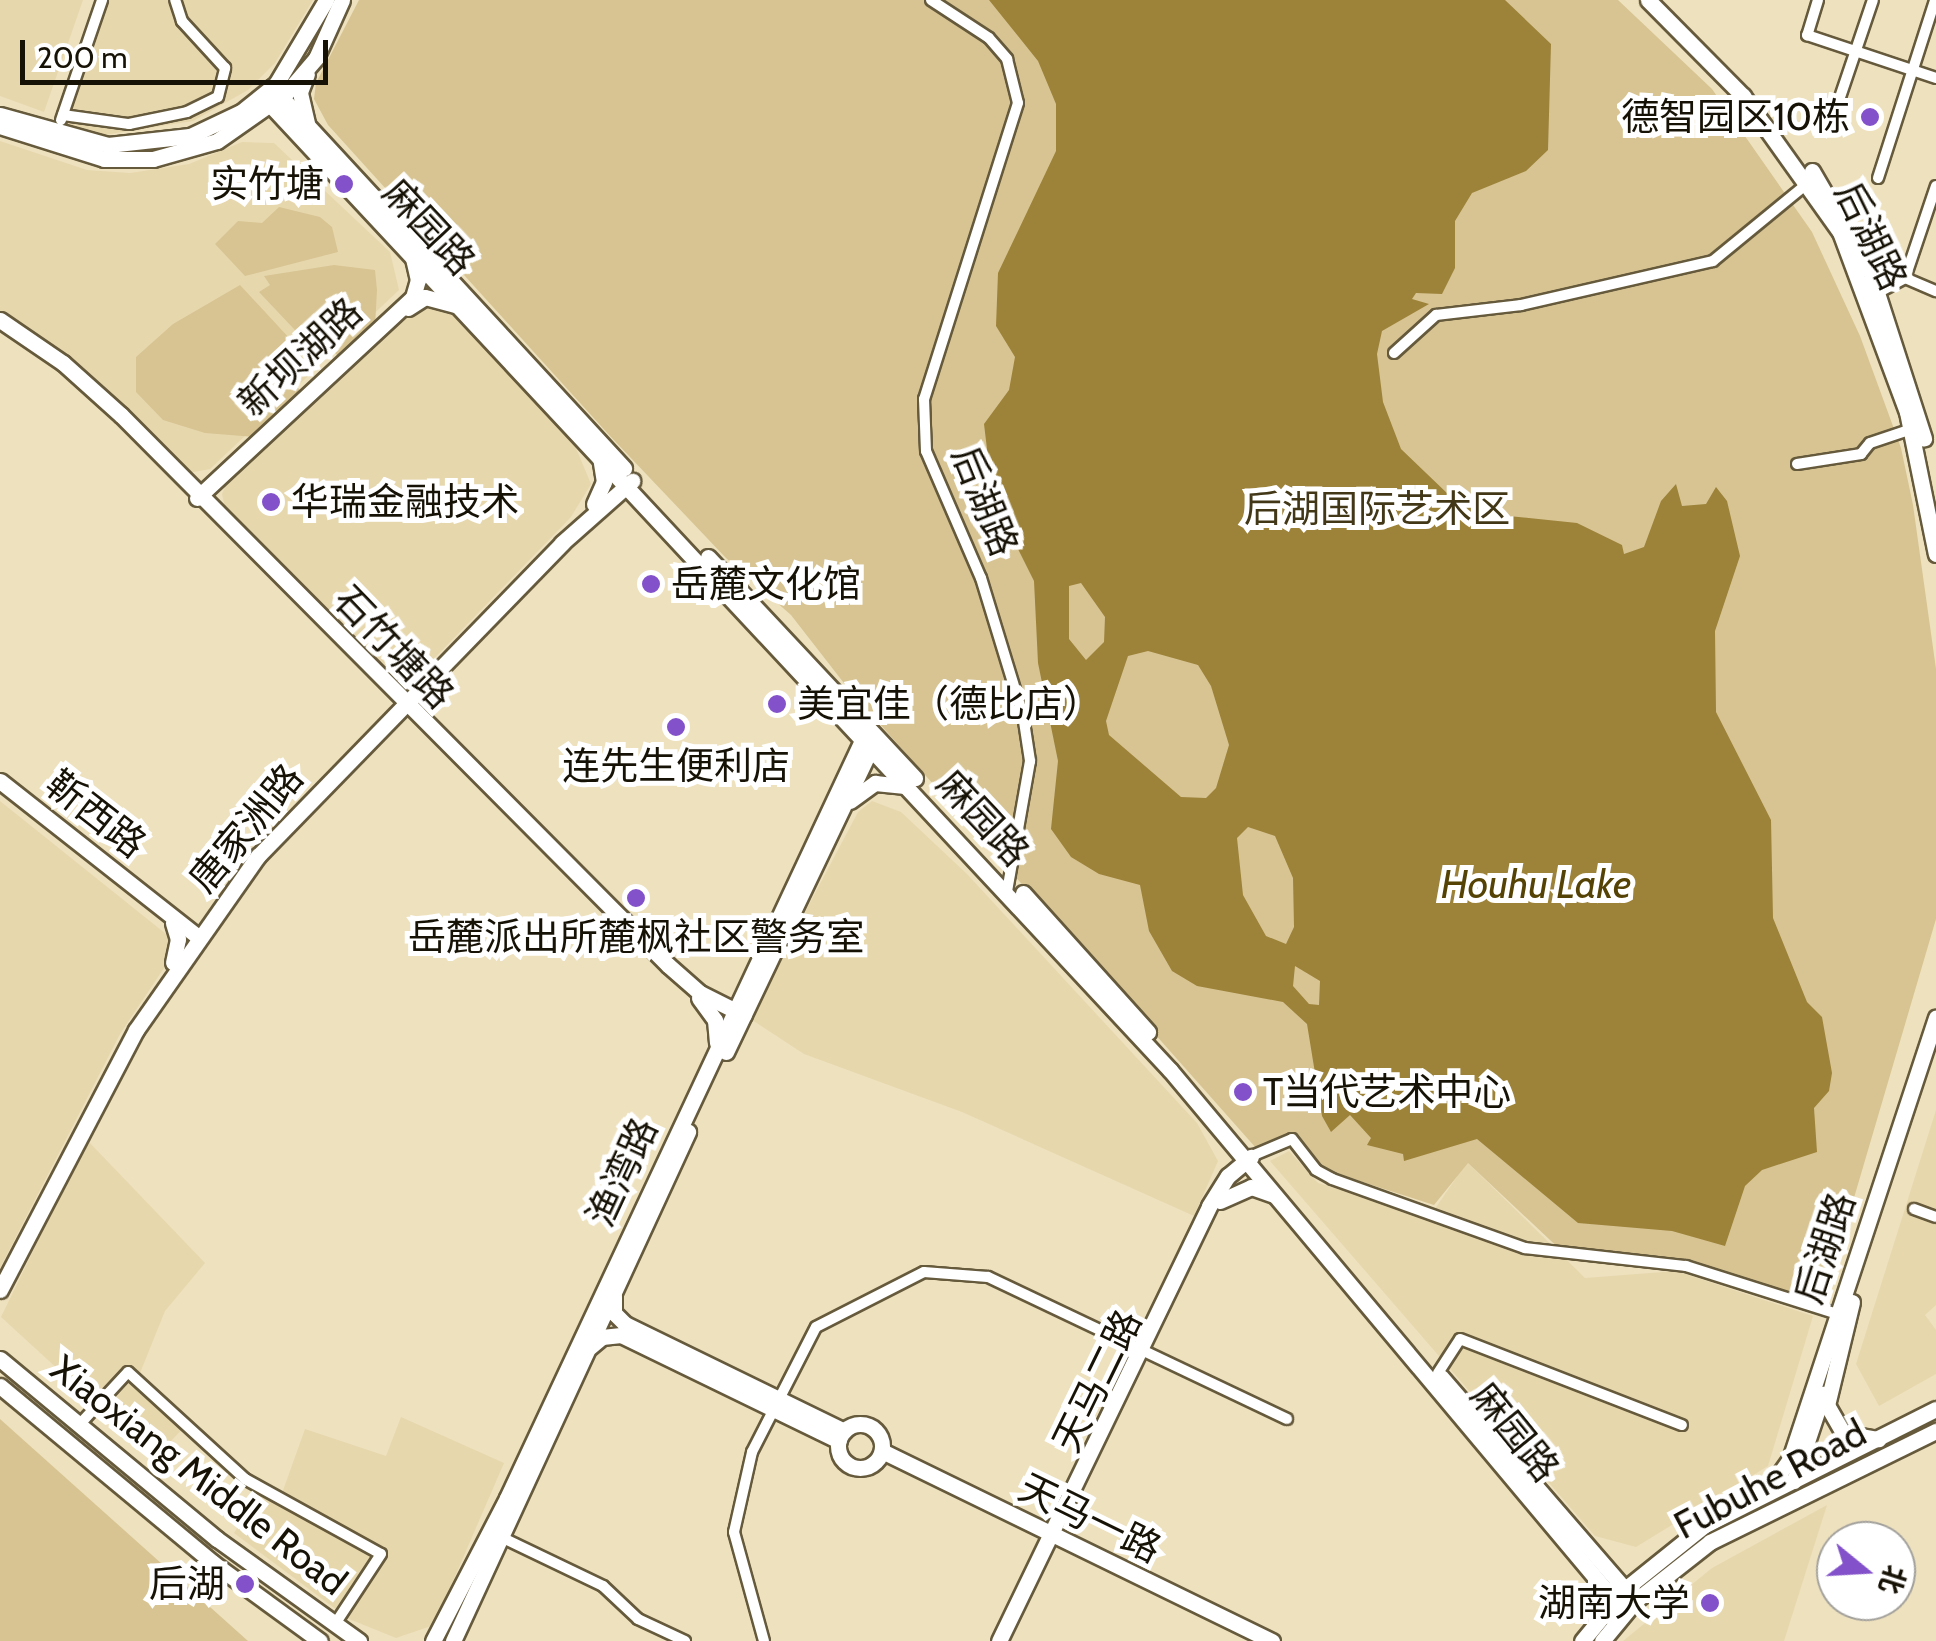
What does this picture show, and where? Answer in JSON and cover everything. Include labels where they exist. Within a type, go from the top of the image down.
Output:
[{"type":"main road","points":[[0,115],[56,135],[108,145],[164,142],[215,126],[272,97],[310,36],[326,0]]},
{"type":"main road","points":[[0,126],[72,152],[132,160],[184,152],[236,130],[271,124],[308,136],[300,92],[342,0]]},
{"type":"main road","name":"后湖路","points":[[1648,0],[1724,73],[1808,182],[1868,292],[1912,429],[1936,554]]},
{"type":"main road","name":"后湖路","points":[[1660,0],[1743,82],[1825,189],[1878,292],[1904,360],[1936,496]]},
{"type":"main road","points":[[236,130],[316,58]]},
{"type":"main road","name":"麻园路","points":[[272,97],[1010,887],[1438,1373],[1592,1565]]},
{"type":"main road","name":"麻园路","points":[[308,136],[408,252],[600,457],[627,478],[650,510],[837,712],[869,738],[913,791],[1010,887],[1225,1136],[1253,1161],[1277,1198],[1625,1601]]},
{"type":"main road","name":"新坝湖路","points":[[201,498],[412,297],[418,274],[408,252]]},
{"type":"main road","name":"新坝湖路","points":[[223,477],[414,302],[430,297],[460,307]]},
{"type":"main road","name":"石竹塘路","points":[[0,324],[86,382],[201,498],[226,517],[402,706],[699,996],[737,1016]]},
{"type":"main road","name":"石竹塘路","points":[[0,324],[78,384],[201,498],[385,688]]},
{"type":"main road","points":[[600,457],[604,482],[596,506],[629,501],[650,510]]},
{"type":"main road","points":[[181,474],[205,484],[223,477]]},
{"type":"main road","points":[[223,477],[217,500],[226,517]]},
{"type":"main road","name":"唐家洲路","points":[[0,1290],[114,1068],[210,912],[288,814],[402,706],[627,478]]},
{"type":"main road","points":[[421,686],[415,709],[419,723],[386,721],[385,688],[407,691],[421,686]]},
{"type":"main road","points":[[836,794],[848,748],[837,712]]},
{"type":"main road","name":"唐家洲路","points":[[0,1278],[106,1072],[173,962],[295,815],[386,721]]},
{"type":"main road","name":"渔湾路","points":[[433,1641],[507,1498],[714,1053],[737,1016],[752,973],[836,794],[869,738]]},
{"type":"main road","name":"渔湾路","points":[[453,1641],[737,1016],[838,817],[869,738]]},
{"type":"main road","points":[[838,817],[875,783],[913,791]]},
{"type":"main road","name":"靳西路","points":[[0,785],[195,937]]},
{"type":"main road","points":[[173,962],[178,939],[175,921],[192,923],[210,912]]},
{"type":"main road","points":[[714,1053],[718,1029],[699,996],[730,995],[752,973]]},
{"type":"main road","name":"后湖路","points":[[1878,1439],[1852,1438],[1834,1424],[1824,1375],[1838,1314],[1936,1017]]},
{"type":"main road","name":"后湖路","points":[[1765,1494],[1790,1459],[1824,1375],[1936,1045]]},
{"type":"main road","points":[[1225,1136],[1230,1156],[1219,1195],[1251,1187],[1277,1198]]},
{"type":"main road","name":"天马二路","points":[[1008,1641],[1219,1195],[1253,1161]]},
{"type":"main road","name":"天马一路","points":[[614,1293],[614,1313],[625,1324],[776,1404]]},
{"type":"main road","name":"天马一路","points":[[588,1350],[602,1337],[621,1335],[842,1436],[870,1426],[879,1455],[1256,1641]]},
{"type":"main road","name":"Xiaoxiang Middle Road","points":[[0,1358],[217,1539],[359,1641]]},
{"type":"main road","points":[[1769,1510],[1797,1476],[1824,1375]]},
{"type":"main road","name":"Xiaoxiang Middle Road","points":[[0,1386],[214,1563],[320,1641]]},
{"type":"main road","points":[[1625,1601],[1658,1559],[1705,1524],[1936,1410]]},
{"type":"main road","points":[[1813,1425],[1820,1446],[1843,1456],[1874,1458]]},
{"type":"main road","name":"Fubuhe Road","points":[[1591,1638],[1625,1601],[1710,1542],[1936,1430]]},
{"type":"main road","name":"天马一路","points":[[842,1436],[842,1458],[854,1466],[879,1455]]},
{"type":"main road","points":[[999,1641],[1052,1541]]},
{"type":"main road","name":"天马一路","points":[[1052,1541],[1272,1641]]},
{"type":"main road","points":[[1591,1638],[1598,1599],[1592,1565],[1628,1570],[1658,1559]]},
{"type":"street","points":[[56,135],[102,0]]},
{"type":"street","points":[[62,115],[129,124],[187,112],[218,97],[225,68],[182,21],[174,0]]},
{"type":"street","name":"后湖路","points":[[931,0],[989,38],[1007,60],[1018,103],[924,398],[926,451],[982,578],[1023,715],[1030,761],[1010,887]]},
{"type":"street","points":[[1818,0],[1807,35],[1936,78]]},
{"type":"street","points":[[1834,115],[1873,0]]},
{"type":"street","points":[[1878,178],[1936,0]]},
{"type":"street","points":[[1394,353],[1447,312],[1522,306],[1714,261],[1808,182]]},
{"type":"street","points":[[1878,292],[1905,278],[1936,186]]},
{"type":"street","points":[[1905,278],[1936,290]]},
{"type":"street","points":[[1797,464],[1861,454],[1870,443],[1912,429]]},
{"type":"street","points":[[1253,1161],[1292,1140],[1316,1170],[1332,1178],[1535,1251],[1686,1266],[1838,1314]]},
{"type":"street","points":[[1914,1209],[1936,1217]]},
{"type":"street","points":[[764,1641],[734,1532],[752,1452],[816,1327],[924,1272],[988,1278],[1287,1419]]},
{"type":"street","points":[[1438,1373],[1460,1338],[1682,1425]]},
{"type":"street","points":[[79,1424],[128,1372],[245,1479],[381,1554],[334,1624]]},
{"type":"street","points":[[502,1538],[604,1586],[638,1620],[685,1641]]},
{"type":"shaded area","points":[[0,0],[83,0],[44,112],[0,96]]},
{"type":"shaded area","points":[[97,0],[313,0],[275,63],[248,90],[193,121],[104,135],[53,125]]},
{"type":"shaded area","points":[[0,141],[87,170],[130,173],[189,164],[242,142],[274,143],[390,252],[399,290],[210,469],[189,473],[97,381],[0,312]]},
{"type":"shaded area","points":[[428,304],[453,313],[573,441],[591,484],[571,517],[421,672],[402,679],[390,676],[226,512],[222,494],[229,478],[408,312]]},
{"type":"shaded area","points":[[0,801],[171,938],[168,962],[120,1034],[0,1268]]},
{"type":"shaded area","points":[[872,801],[901,812],[967,874],[1197,1123],[1218,1161],[1194,1216],[962,1112],[804,1054],[749,1018],[858,812]]},
{"type":"shaded area","points":[[1936,1110],[1936,1305],[1925,1315],[1936,1330],[1936,1374],[1879,1406],[1856,1364]]},
{"type":"shaded area","points":[[87,1140],[205,1263],[165,1311],[138,1378],[188,1423],[155,1458],[1,1317]]},
{"type":"shaded area","points":[[1289,1151],[1318,1183],[1430,1216],[1467,1162],[1585,1278],[1676,1271],[1813,1316],[1768,1466],[1636,1547],[1595,1536],[1270,1161]]},
{"type":"shaded area","points":[[401,1417],[504,1463],[434,1625],[396,1638],[349,1619],[234,1533],[265,1484],[281,1496],[305,1429],[386,1456]]},
{"type":"shaded area","points":[[1827,1505],[1822,1521],[1816,1521],[1816,1540],[1784,1641],[1623,1641],[1712,1568]]},
{"type":"green space","name":"后湖国际艺术区","points":[[359,0],[1618,0],[1712,89],[1812,232],[1860,336],[1901,448],[1913,505],[1936,669],[1936,919],[1826,1293],[1805,1299],[1680,1261],[1566,1255],[1468,1163],[1434,1205],[1319,1168],[1296,1135],[1256,1148],[847,687],[791,615],[726,558],[610,436],[328,125],[314,99],[316,83]]},
{"type":"green space","points":[[279,207],[320,217],[332,227],[338,252],[245,276],[215,244],[238,221],[262,223]]},
{"type":"green space","points":[[334,265],[375,270],[377,290],[375,327],[340,358],[321,339],[310,346],[259,292],[270,285],[264,276]]},
{"type":"green space","points":[[240,285],[303,353],[284,374],[302,392],[255,437],[205,433],[163,420],[136,392],[136,357],[173,324]]},
{"type":"green space","points":[[0,1419],[248,1641],[0,1641]]},
{"type":"water","name":"Houhu Lake","points":[[989,0],[1505,0],[1551,44],[1548,150],[1526,171],[1472,193],[1455,221],[1455,268],[1442,294],[1416,293],[1412,299],[1429,304],[1382,331],[1377,354],[1383,402],[1401,449],[1450,496],[1489,514],[1577,523],[1622,545],[1624,554],[1644,547],[1661,501],[1676,484],[1682,506],[1706,504],[1716,487],[1727,501],[1740,556],[1715,631],[1716,712],[1771,820],[1773,918],[1807,1002],[1822,1017],[1832,1073],[1829,1091],[1814,1108],[1817,1152],[1762,1170],[1745,1186],[1725,1246],[1672,1231],[1578,1223],[1477,1139],[1404,1161],[1403,1154],[1367,1145],[1371,1138],[1350,1115],[1331,1132],[1322,1116],[1307,1024],[1283,1002],[1197,986],[1172,971],[1149,931],[1140,885],[1099,874],[1071,857],[1051,829],[1058,761],[1038,663],[1034,581],[993,499],[984,424],[1009,390],[1015,357],[996,326],[998,273],[1056,151],[1056,104],[1038,61]],"holes":[[[1081,583],[1105,617],[1104,642],[1086,660],[1069,639],[1069,586]],[[1148,651],[1198,665],[1211,686],[1229,745],[1216,788],[1206,798],[1181,797],[1109,735],[1106,721],[1128,656]],[[1248,827],[1275,836],[1293,878],[1294,927],[1286,944],[1266,936],[1243,895],[1237,838]],[[1295,966],[1320,981],[1319,1005],[1309,1004],[1293,986]]]},
{"type":"place","name":"德智园区10栋","points":[[1870,117]]},
{"type":"place","name":"实竹塘","points":[[344,184]]},
{"type":"place","name":"华瑞金融技术","points":[[271,502]]},
{"type":"place","name":"岳麓文化馆","points":[[651,584]]},
{"type":"place","name":"美宜佳（德比店）","points":[[777,704]]},
{"type":"place","name":"连先生便利店","points":[[676,727]]},
{"type":"place","name":"岳麓派出所麓枫社区警务室","points":[[636,898]]},
{"type":"place","name":"T当代艺术中心","points":[[1243,1092]]},
{"type":"place","name":"后湖","points":[[245,1584]]},
{"type":"place","name":"湖南大学","points":[[1710,1603]]}]
